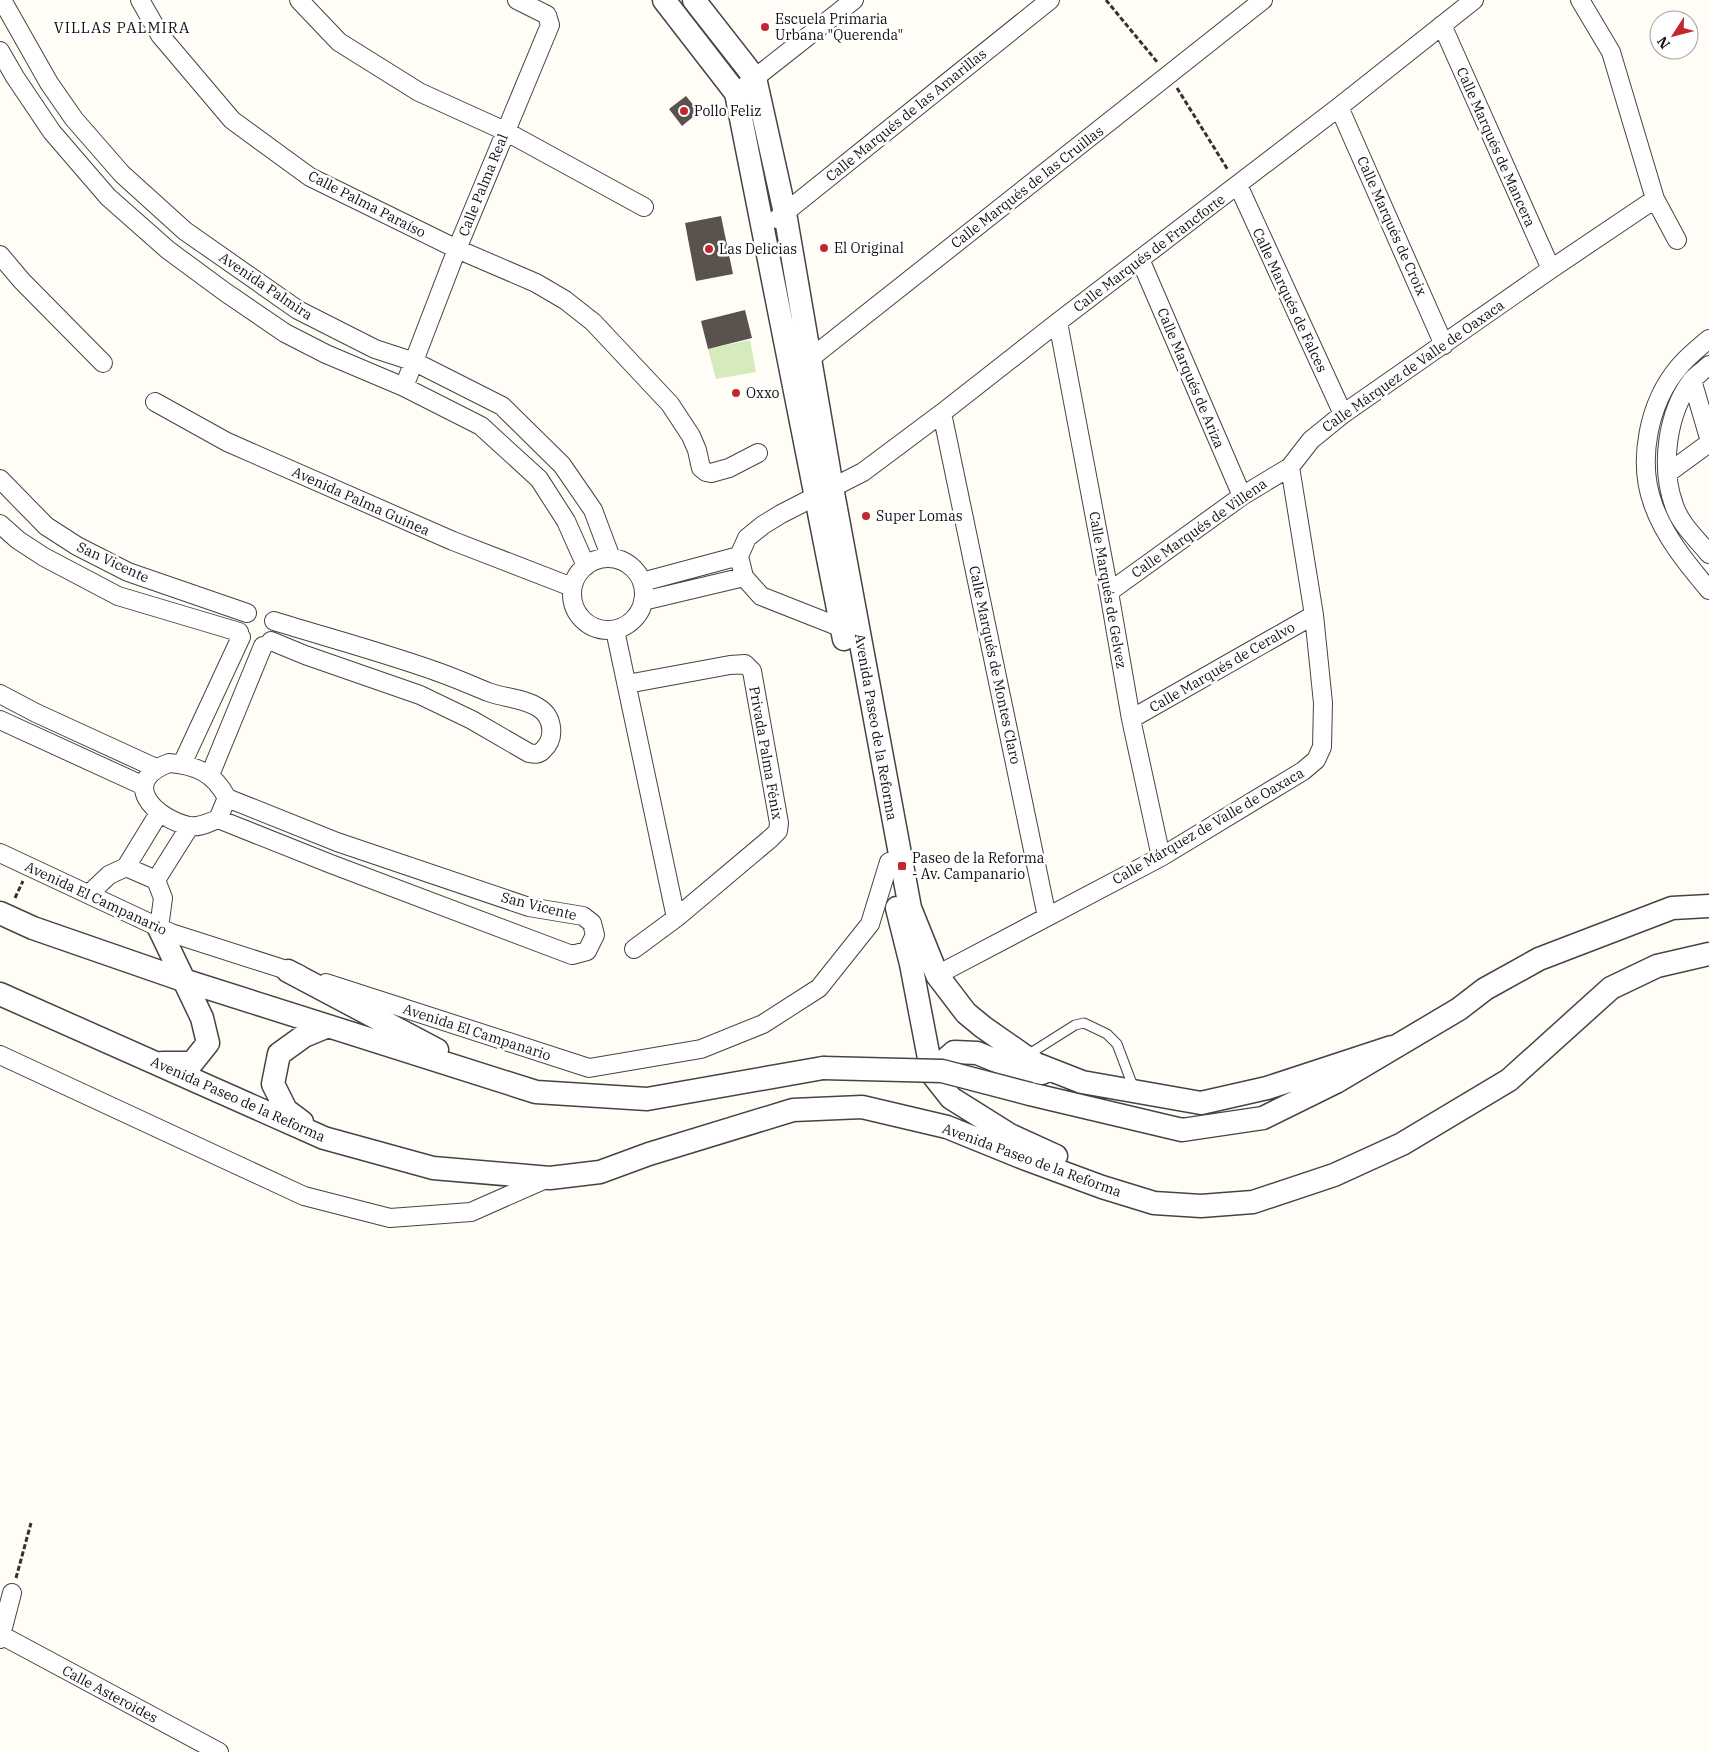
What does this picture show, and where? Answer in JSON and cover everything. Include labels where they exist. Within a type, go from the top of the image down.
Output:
[{"type":"street","name":"Avenida Palmira","points":[[2,0],[49,83],[74,119],[122,174],[185,231],[298,310],[375,349],[415,362],[502,406],[562,465],[592,510],[611,558]]},
{"type":"street","name":"Calle Palma Paraíso","points":[[140,0],[160,35],[232,120],[310,177],[457,250],[536,283],[565,300],[593,322],[670,404],[691,436],[697,450],[701,468],[706,472],[711,473],[729,468],[758,453]]},
{"type":"street","points":[[299,0],[339,42],[411,87],[505,131],[644,208]]},
{"type":"street","name":"Calle Palma Real","points":[[404,387],[457,250],[550,25],[547,15],[517,0]]},
{"type":"street","name":"Avenida Paseo de la Reforma","points":[[664,0],[736,93],[792,373],[824,491],[910,908],[937,975],[966,1013],[1036,1064],[1082,1082],[1201,1103],[1267,1088],[1392,1047]]},
{"type":"street","name":"Avenida Paseo de la Reforma","points":[[694,0],[755,78],[785,213],[810,359],[824,491],[842,628],[932,1074],[951,1098],[1010,1135],[1154,1203]]},
{"type":"street","points":[[736,93],[854,0]]},
{"type":"street","name":"Calle Marqués de las Amarillas","points":[[763,230],[1050,0]]},
{"type":"street","name":"Calle Marqués de las Cruillas","points":[[792,373],[1262,0]]},
{"type":"street","name":"Calle Marqués de Francforte","points":[[824,491],[863,472],[942,413],[1339,107],[1474,0]]},
{"type":"street","points":[[1580,0],[1610,52],[1655,199],[1677,240]]},
{"type":"street","name":"Calle Marqués de Mancera","points":[[1442,25],[1550,269]]},
{"type":"street","name":"Avenida Palmira","points":[[0,51],[52,132],[108,197],[168,250],[225,292],[285,332],[326,354],[404,387],[480,426],[539,479],[566,521],[586,566]]},
{"type":"street","name":"Calle Marqués de Croix","points":[[1339,107],[1444,345]]},
{"type":"street","name":"Calle Marqués de Falces","points":[[1238,185],[1343,414]]},
{"type":"street","name":"Calle Márquez de Valle de Oaxaca","points":[[937,975],[1161,857],[1303,771],[1316,760],[1322,747],[1323,703],[1314,615],[1290,467],[1311,440],[1343,414],[1550,269],[1655,199]]},
{"type":"street","points":[[0,255],[22,281],[103,363]]},
{"type":"street","name":"Calle Marqués de Ariza","points":[[1140,259],[1242,496]]},
{"type":"street","name":"Calle Marqués de Gelvez","points":[[1058,322],[1131,718],[1161,857]]},
{"type":"street","points":[[1709,340],[1694,351],[1678,367],[1668,382],[1659,398],[1651,423],[1647,448],[1647,482],[1653,504],[1671,538],[1709,590]]},
{"type":"street","points":[[1709,365],[1692,380],[1680,404],[1669,434],[1666,460],[1674,505],[1683,522],[1709,554]]},
{"type":"street","points":[[1692,380],[1709,438]]},
{"type":"street","name":"Avenida Palma Guinea","points":[[155,402],[227,442],[453,541],[572,587]]},
{"type":"street","name":"Calle Marqués de Montes Claro","points":[[942,413],[1047,917]]},
{"type":"street","points":[[1668,473],[1709,443]]},
{"type":"street","name":"Calle Marqués de Villena","points":[[1109,592],[1242,496],[1290,467]]},
{"type":"street","name":"San Vicente","points":[[0,479],[46,526],[77,546],[128,572],[247,613]]},
{"type":"street","points":[[824,491],[763,525],[747,538],[740,556],[744,577],[761,596],[842,628]]},
{"type":"street","name":"San Vicente","points":[[0,524],[18,540],[44,556],[118,596],[240,634]]},
{"type":"street","points":[[642,582],[740,556]]},
{"type":"street","points":[[611,558],[630,566],[637,573],[642,582],[643,601],[640,611],[625,626],[615,630],[597,629],[582,620],[573,605],[572,587],[577,575],[586,566],[593,561],[611,558]]},
{"type":"street","points":[[643,601],[744,577]]},
{"type":"street","points":[[182,764],[240,634],[240,621],[247,613],[254,610],[263,610],[270,614],[274,621],[275,635],[267,644],[210,775]]},
{"type":"street","name":"Calle Marqués de Ceralvo","points":[[1131,718],[1314,615]]},
{"type":"street","points":[[240,634],[247,643],[255,646],[267,644],[305,655],[420,695],[472,720],[529,753],[536,754],[542,751],[549,742],[552,729],[550,722],[547,715],[538,708],[522,701],[490,693],[439,672],[274,621]]},
{"type":"street","points":[[615,630],[676,918]]},
{"type":"street","name":"Privada Palma Fénix","points":[[627,684],[730,665],[745,664],[752,672],[779,823],[778,831],[676,918],[634,949]]},
{"type":"street","points":[[0,694],[36,713],[156,768]]},
{"type":"street","points":[[26,731],[36,713]]},
{"type":"street","points":[[0,720],[144,786]]},
{"type":"street","points":[[169,763],[182,764],[210,775],[222,788],[227,798],[218,819],[205,825],[190,826],[159,814],[148,801],[144,786],[146,777],[156,768],[169,763]]},
{"type":"street","name":"San Vicente","points":[[218,819],[572,955],[587,951],[595,935],[592,923],[583,916],[529,906],[337,842],[227,798]]},
{"type":"street","points":[[89,894],[109,875],[126,867],[159,814]]},
{"type":"street","points":[[156,880],[190,826]]},
{"type":"street","points":[[331,864],[337,842]]},
{"type":"street","name":"Avenida El Campanario","points":[[0,853],[171,933],[590,1068],[700,1048],[763,1024],[819,988],[870,924],[889,862]]},
{"type":"street","points":[[126,867],[156,880],[163,898],[159,928],[202,1018],[208,1043],[192,1063],[156,1063]]},
{"type":"street","points":[[1699,906],[1709,894]]},
{"type":"street","name":"Avenida Paseo de la Reforma","points":[[0,913],[33,928],[183,980],[536,1092],[648,1099],[823,1068],[942,1071],[1182,1130],[1262,1118],[1336,1082],[1459,1008],[1485,989],[1539,959],[1672,908],[1699,906]]},
{"type":"street","name":"Avenida Paseo de la Reforma","points":[[0,994],[324,1138],[433,1168],[550,1178],[600,1172],[649,1154],[792,1110],[862,1107],[947,1127],[1094,1184],[1154,1203],[1201,1206],[1253,1202],[1334,1175],[1402,1144],[1509,1080],[1611,988],[1657,966],[1709,954]]},
{"type":"street","points":[[288,971],[489,1077]]},
{"type":"street","points":[[324,1138],[286,1110],[272,1084],[280,1054],[304,1036],[328,1026]]},
{"type":"street","points":[[951,1098],[939,1070],[945,1060],[954,1052],[977,1053],[1009,1066],[1082,1082]]},
{"type":"street","points":[[0,1055],[304,1196],[390,1218],[471,1212],[550,1178]]},
{"type":"street","points":[[0,1636],[12,1593]]},
{"type":"street","name":"Calle Asteroides","points":[[0,1636],[220,1752]]},
{"type":"lane","points":[[1025,1056],[1075,1025],[1084,1023],[1107,1034],[1117,1044],[1135,1091]]},
{"type":"path","points":[[12,1593],[31,1523]]},
{"type":"green space","points":[[750,340],[756,372],[716,379],[708,349]]},
{"type":"building","name":"Pollo Feliz","points":[[686,96],[699,112],[682,126],[669,109]]},
{"type":"building","name":"Las Delicias","points":[[721,216],[733,274],[696,281],[685,223]]},
{"type":"building","points":[[745,310],[752,338],[708,349],[701,321]]},
{"type":"place","name":"Escuela Primaria Urbana \"Querenda\"","points":[[765,27]]},
{"type":"place","name":"Pollo Feliz","points":[[684,111]]},
{"type":"place","name":"El Original","points":[[824,248]]},
{"type":"place","name":"Las Delicias","points":[[709,249]]},
{"type":"place","name":"Oxxo","points":[[736,393]]},
{"type":"place","name":"Super Lomas","points":[[866,516]]},
{"type":"place","name":"Paseo de la Reforma - Av. Campanario","points":[[902,866]]},
{"type":"district","name":"VILLAS PALMIRA","points":[[122,28]]}]
